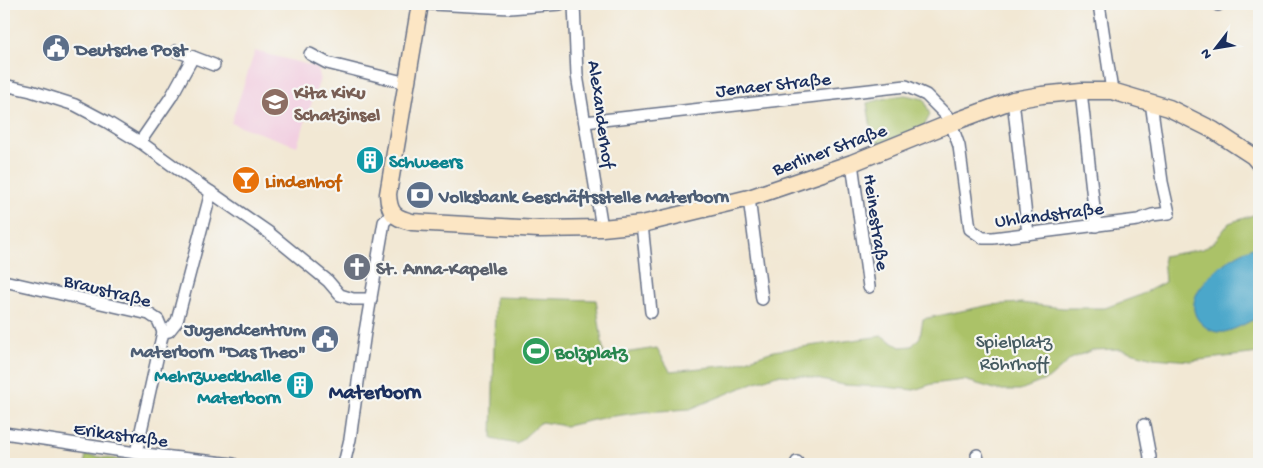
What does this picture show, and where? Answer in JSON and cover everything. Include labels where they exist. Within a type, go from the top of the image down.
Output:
[{"type":"street","points":[[344,464],[350,439],[384,222],[393,213],[389,205],[388,194],[420,4]]},
{"type":"street","points":[[432,4],[510,8],[560,4]]},
{"type":"street","name":"Alexanderhof","points":[[574,4],[578,75],[602,228]]},
{"type":"street","points":[[1099,4],[1112,91]]},
{"type":"street","points":[[176,51],[214,65]]},
{"type":"street","points":[[310,54],[327,63],[407,83]]},
{"type":"street","points":[[140,142],[171,97],[193,57]]},
{"type":"street","points":[[4,85],[75,104],[140,142],[252,221],[294,252],[328,281],[340,295],[353,299],[371,299]]},
{"type":"street","name":"Jenaer Straße","points":[[585,122],[906,86],[926,95],[951,122]]},
{"type":"street","points":[[1081,91],[1096,226]]},
{"type":"street","name":"Berliner Straße","points":[[393,213],[400,219],[412,222],[539,229],[602,228],[642,224],[749,198],[852,163],[951,122],[1013,100],[1042,94],[1081,91],[1112,91],[1169,108],[1213,130],[1253,156],[1259,163]]},
{"type":"street","points":[[1013,100],[1028,234]]},
{"type":"street","name":"Uhlandstraße","points":[[951,122],[959,146],[970,229],[983,238],[1028,234],[1138,220],[1169,212],[1162,182],[1151,102]]},
{"type":"street","name":"Heinestraße","points":[[852,163],[869,287]]},
{"type":"street","points":[[163,332],[169,331],[177,321],[211,192]]},
{"type":"street","points":[[749,198],[762,300]]},
{"type":"street","points":[[642,224],[651,312]]},
{"type":"street","name":"Braustraße","points":[[4,281],[149,314],[158,320],[163,332],[136,453]]},
{"type":"street","points":[[1144,425],[1150,457],[1149,464]]},
{"type":"street","name":"Erikastraße","points":[[4,433],[136,453],[233,464]]},
{"type":"shaded area","name":"Kita KiKu Schatzinsel","points":[[255,51],[313,66],[318,69],[319,82],[297,146],[231,123]]},
{"type":"green space","points":[[905,95],[924,99],[930,115],[924,126],[874,146],[867,103]]},
{"type":"green space","name":"Spielplatz Röhrhoff","points":[[1259,213],[1259,353],[1191,361],[1153,358],[1120,349],[1092,350],[1071,359],[1048,379],[1020,390],[998,390],[964,380],[932,384],[914,390],[844,385],[803,376],[777,375],[690,409],[607,417],[566,426],[541,422],[517,444],[492,439],[495,297],[596,300],[604,356],[657,348],[670,371],[732,365],[773,351],[882,336],[900,347],[912,346],[920,337],[923,319],[990,305],[1021,303],[1063,308],[1105,308],[1138,296],[1165,282],[1163,256],[1203,249],[1215,241],[1229,223]]},
{"type":"green space","points":[[86,455],[148,464],[84,464]]},
{"type":"water","points":[[1259,245],[1259,317],[1224,332],[1215,332],[1203,325],[1195,313],[1194,301],[1209,276],[1235,256]]},
{"type":"place","name":"Deutsche Post","points":[[56,48]]},
{"type":"place","name":"Kita KiKu Schatzinsel","points":[[275,102]]},
{"type":"place","name":"Schweers","points":[[370,160]]},
{"type":"place","name":"Lindenhof","points":[[246,180]]},
{"type":"place","name":"Volksbank Geschäftsstelle Materborn","points":[[420,195]]},
{"type":"place","name":"St. Anna-Kapelle","points":[[357,267]]},
{"type":"place","name":"Jugendcentrum Materborn \"Das Theo\"","points":[[325,339]]},
{"type":"place","name":"Bolzplatz","points":[[536,351]]},
{"type":"place","name":"Mehrzweckhalle Materborn","points":[[300,385]]},
{"type":"district","name":"Materborn","points":[[375,391]]}]
